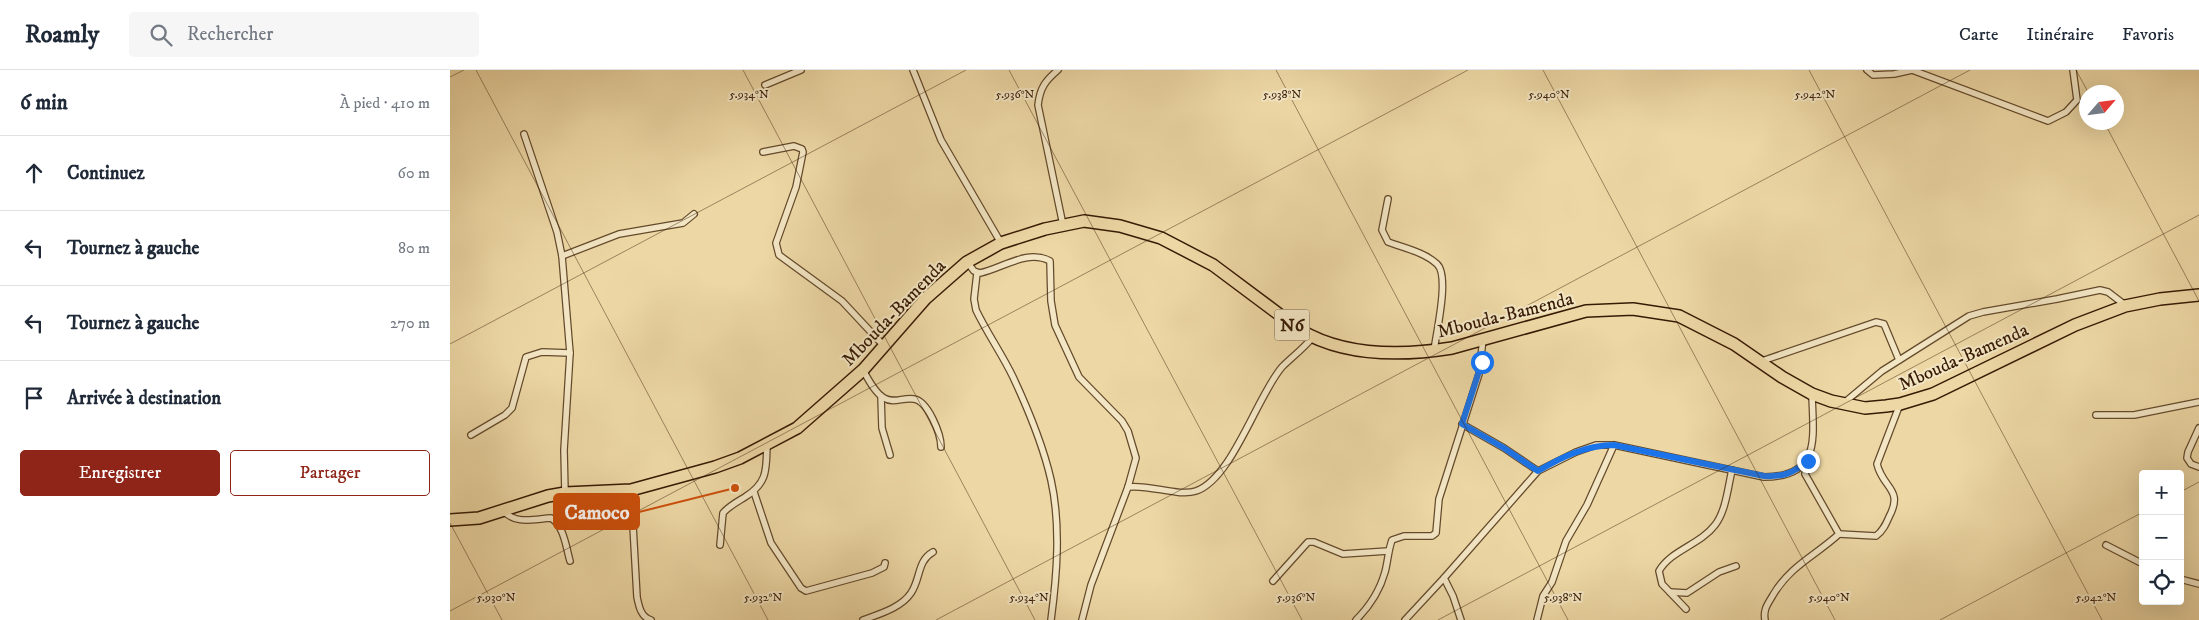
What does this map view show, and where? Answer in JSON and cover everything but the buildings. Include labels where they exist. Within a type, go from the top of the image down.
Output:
[{"type":"highway","name":"Mbouda-Bamenda","points":[[450,520],[479,518],[528,501],[565,493],[631,490],[715,467],[740,458],[797,428],[863,370],[926,298],[968,262],[1001,243],[1045,228],[1084,221],[1120,226],[1161,238],[1212,265],[1265,306],[1312,338],[1344,349],[1379,353],[1434,351],[1586,311],[1633,309],[1679,316],[1734,344],[1782,377],[1812,394],[1831,401],[1845,402],[1865,408],[1900,404],[1933,394],[2075,324],[2125,306],[2199,295]]},
{"type":"street","points":[[765,85],[801,70]]},
{"type":"street","points":[[913,70],[941,140],[1001,243]]},
{"type":"street","points":[[1058,70],[1044,83],[1039,92],[1038,105],[1063,225]]},
{"type":"street","points":[[1867,70],[1873,75],[1894,74],[1912,70],[2048,121],[2066,112],[2077,100],[2074,70]]},
{"type":"street","points":[[524,134],[557,232],[562,256],[570,353],[564,450],[565,493]]},
{"type":"street","points":[[763,152],[794,146],[799,147],[803,152],[796,187],[776,243],[779,255],[842,301],[884,346]]},
{"type":"street","points":[[1388,199],[1382,230],[1388,242],[1427,256],[1439,265],[1442,271],[1443,284],[1434,351]]},
{"type":"street","points":[[562,256],[618,234],[683,223],[694,214]]},
{"type":"street","points":[[977,273],[1024,258],[1032,257],[1050,261],[1052,310],[1055,325],[1071,361],[1080,377],[1122,421],[1128,431],[1136,458],[1128,487],[1091,585],[1082,620]]},
{"type":"street","points":[[968,262],[977,273]]},
{"type":"street","points":[[977,273],[974,299],[976,310],[1014,378],[1046,459],[1051,482],[1057,558],[1051,620]]},
{"type":"street","points":[[1845,402],[1899,360],[1955,324],[1983,312],[2100,290],[2108,292],[2125,306]]},
{"type":"street","points":[[1759,362],[1876,322],[1884,324],[1899,360]]},
{"type":"street","points":[[1128,487],[1142,485],[1190,492],[1202,488],[1227,464],[1282,367],[1312,338]]},
{"type":"street","points":[[1356,620],[1365,611],[1378,590],[1386,571],[1388,551],[1392,540],[1397,537],[1432,536],[1436,534],[1439,499],[1479,374],[1483,339]]},
{"type":"street","points":[[470,435],[505,415],[512,408],[526,358],[542,352],[570,353]]},
{"type":"street","points":[[863,370],[881,396],[893,401],[912,398],[922,402],[937,426],[941,437],[940,447]]},
{"type":"street","points":[[1812,394],[1813,446],[1805,474],[1839,534]]},
{"type":"street","points":[[881,396],[882,428],[890,455]]},
{"type":"street","points":[[2096,415],[2134,415],[2199,402]]},
{"type":"street","points":[[1765,620],[1765,608],[1780,583],[1790,571],[1839,534],[1876,536],[1882,532],[1895,506],[1895,496],[1879,472],[1877,464],[1900,404]]},
{"type":"street","points":[[1462,424],[1504,448],[1538,471]]},
{"type":"street","points":[[2199,428],[2187,458],[2192,464],[2199,466]]},
{"type":"street","points":[[720,545],[722,512],[754,492],[764,480],[767,472],[767,443]]},
{"type":"street","points":[[1406,620],[1538,471],[1576,452],[1596,445],[1614,445],[1732,470],[1779,477],[1793,473],[1808,461]]},
{"type":"street","points":[[1537,620],[1543,596],[1552,582],[1566,541],[1587,505],[1614,445]]},
{"type":"street","points":[[1686,609],[1662,584],[1659,571],[1668,559],[1709,532],[1716,524],[1721,514],[1732,470]]},
{"type":"street","points":[[631,490],[637,597],[640,611],[646,619],[652,620]]},
{"type":"street","points":[[754,492],[771,543],[801,588],[806,591],[872,573],[880,570],[886,563]]},
{"type":"street","points":[[503,510],[515,520],[551,518],[554,520],[560,528],[570,561]]},
{"type":"street","points":[[1273,581],[1308,542],[1314,542],[1343,554],[1388,551]]},
{"type":"street","points":[[2106,545],[2139,562]]},
{"type":"street","points":[[863,620],[888,611],[911,593],[923,560],[933,552]]},
{"type":"street","points":[[1670,592],[1687,593],[1720,572],[1736,566]]},
{"type":"street","points":[[1444,578],[1454,596],[1462,620]]},
{"type":"street","points":[[2184,580],[2199,584]]},
{"type":"place","name":"Camoco","points":[[735,488]]},
{"type":"route","points":[[1482,362],[1462,424],[1518,456],[1538,471],[1576,452],[1596,445],[1614,445],[1764,476],[1779,477],[1793,473],[1808,461]]}]
